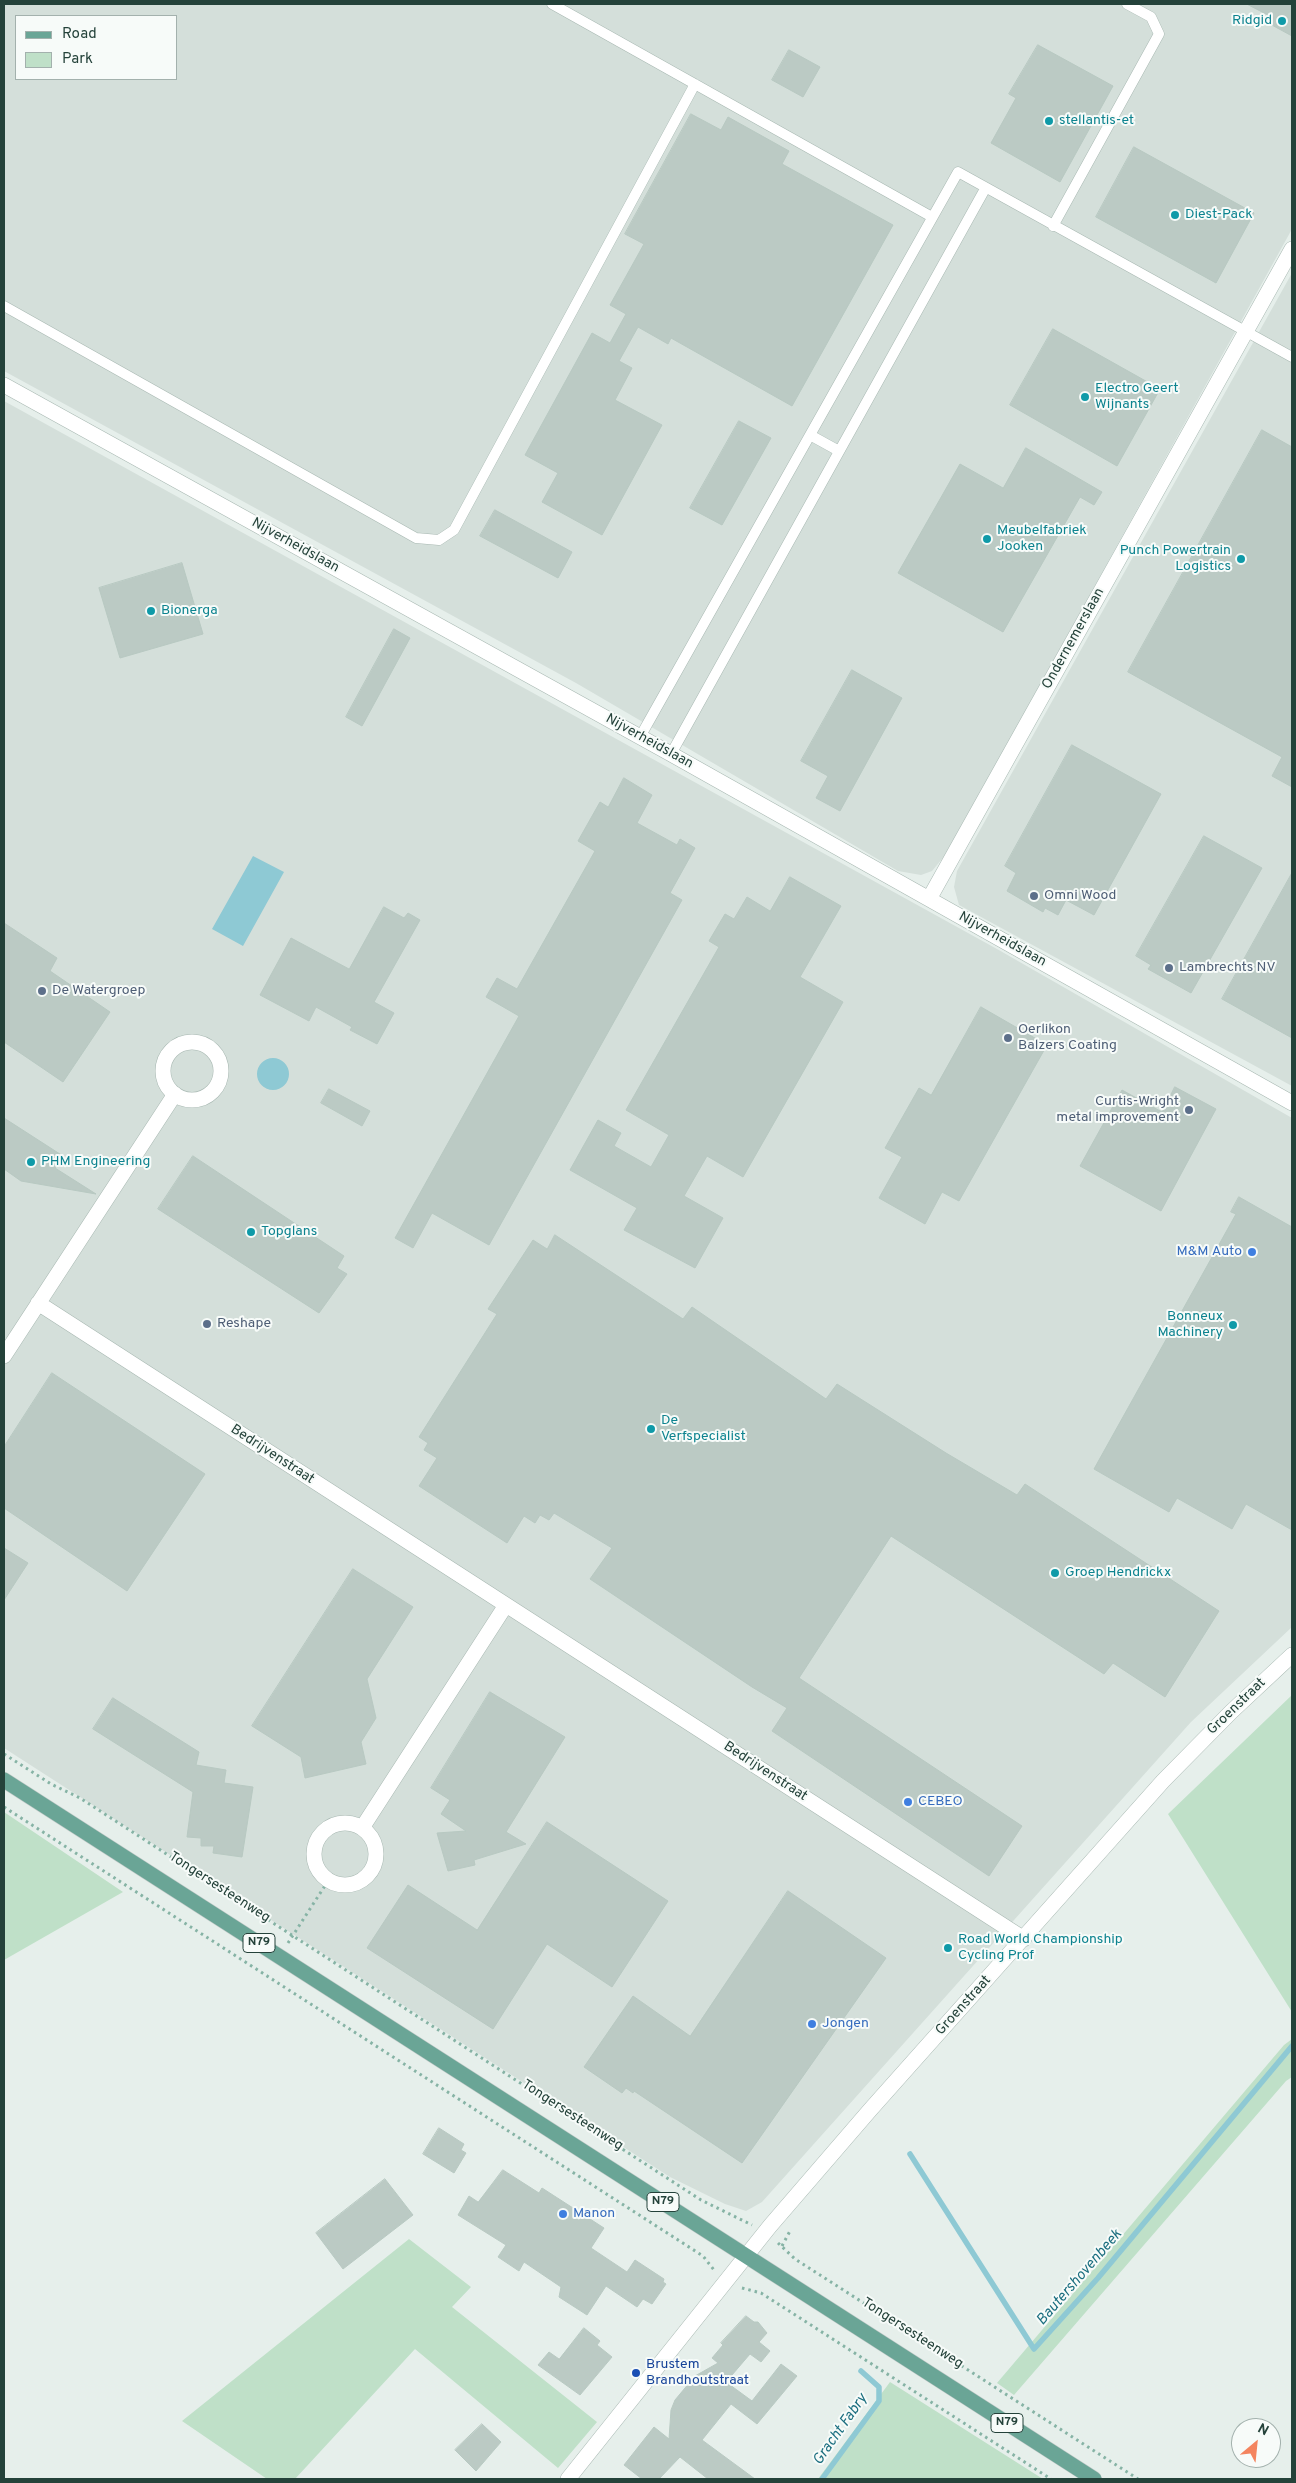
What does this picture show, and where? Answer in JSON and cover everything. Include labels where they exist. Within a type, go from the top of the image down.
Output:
[{"type":"main road","name":"Tongersesteenweg","points":[[4,1780],[1094,2479]]},
{"type":"street","name":"Ondernemerslaan","points":[[928,899],[1292,249]]},
{"type":"street","name":"Nijverheidslaan","points":[[4,385],[640,737],[1292,1102]]},
{"type":"street","points":[[4,1356],[175,1094]]},
{"type":"street","name":"Bedrijvenstraat","points":[[38,1303],[1024,1939]]},
{"type":"street","points":[[362,1828],[506,1605]]},
{"type":"street","name":"Groenstraat","points":[[568,2479],[765,2233],[870,2110],[1164,1781],[1231,1712],[1292,1655]]},
{"type":"street","points":[[349,1823],[362,1828],[372,1838],[377,1851],[375,1865],[368,1876],[356,1884],[342,1885],[328,1880],[319,1871],[314,1857],[316,1843],[323,1832],[335,1824],[349,1823]]},
{"type":"lane","points":[[552,4],[932,217]]},
{"type":"lane","points":[[1053,226],[1158,34],[1151,17],[1127,4]]},
{"type":"lane","points":[[4,306],[416,538],[438,540],[454,530],[695,84]]},
{"type":"lane","points":[[640,737],[958,172],[985,189],[1292,356]]},
{"type":"lane","points":[[670,754],[985,189]]},
{"type":"lane","points":[[810,435],[839,451]]},
{"type":"path","name":"Tongersesteenweg","points":[[4,1754],[51,1784],[80,1798],[702,2200],[765,2233],[785,2248],[795,2259],[1138,2479]]},
{"type":"path","points":[[4,1806],[703,2256]]},
{"type":"path","points":[[267,1975],[328,1880]]},
{"type":"path","points":[[726,2282],[761,2293],[1050,2479]]},
{"type":"shaded area","points":[[4,4],[1292,4],[1292,229],[947,853],[932,871],[921,875],[898,871],[576,683],[4,371]]},
{"type":"shaded area","points":[[1292,273],[1292,1086],[959,905],[954,887],[957,871]]},
{"type":"shaded area","points":[[4,401],[997,949],[1292,1118],[1292,1627],[1191,1722],[762,2202],[746,2211],[725,2204],[670,2177],[4,1748]]},
{"type":"green space","points":[[1292,1695],[1292,2012],[1168,1814]]},
{"type":"green space","points":[[4,1812],[123,1892],[4,1960]]},
{"type":"green space","points":[[1292,2039],[1292,2077],[1286,2081],[1014,2395],[997,2383],[1284,2045]]},
{"type":"green space","points":[[409,2239],[471,2287],[452,2307],[597,2422],[558,2468],[415,2349],[295,2479],[267,2479],[182,2421]]},
{"type":"green space","points":[[890,2382],[1043,2479],[818,2479]]},
{"type":"water","points":[[253,856],[284,872],[243,946],[212,929]]},
{"type":"water","points":[[273,1058],[285,1062],[289,1074],[285,1086],[273,1090],[261,1086],[257,1074],[261,1062]]},
{"type":"building","name":"Ridgid","points":[[1247,4],[1292,4],[1292,36],[1270,24],[1273,18]]},
{"type":"building","name":"stellantis-et","points":[[1038,45],[1113,86],[1060,182],[991,143],[1016,98],[1009,94]]},
{"type":"building","points":[[789,50],[820,67],[803,97],[772,80]]},
{"type":"building","points":[[691,114],[721,130],[728,117],[789,151],[782,164],[893,225],[792,406],[671,338],[668,344],[638,327],[619,361],[632,368],[615,400],[662,425],[602,535],[542,502],[558,473],[525,455],[592,333],[610,343],[626,314],[610,305],[644,244],[625,234]]},
{"type":"building","name":"Diest-Pack","points":[[1134,147],[1254,213],[1216,283],[1096,217]]},
{"type":"building","name":"Electro Geert Wijnants","points":[[1053,329],[1160,389],[1117,466],[1010,405]]},
{"type":"building","points":[[739,421],[771,438],[722,525],[690,508]]},
{"type":"building","name":"Punch Powertrain Logistics","points":[[1262,430],[1292,447],[1292,787],[1272,776],[1282,757],[1128,672]]},
{"type":"building","name":"Meubelfabriek Jooken","points":[[1026,448],[1102,492],[1094,505],[1080,497],[1003,632],[898,573],[960,464],[1003,488]]},
{"type":"building","points":[[495,510],[572,552],[558,578],[480,536]]},
{"type":"building","name":"Bionerga","points":[[182,563],[203,634],[120,658],[99,588]]},
{"type":"building","points":[[394,629],[410,638],[362,726],[346,717]]},
{"type":"building","points":[[852,670],[902,698],[840,811],[816,798],[828,776],[801,761]]},
{"type":"building","points":[[1072,745],[1161,794],[1094,915],[1066,900],[1058,915],[1045,908],[1043,912],[1007,891],[1016,873],[1005,866]]},
{"type":"building","points":[[624,778],[652,795],[637,823],[677,845],[680,839],[695,848],[670,893],[682,900],[489,1245],[432,1213],[413,1248],[395,1238],[519,1016],[486,997],[497,978],[517,989],[595,851],[578,841],[600,802],[608,807]]},
{"type":"building","points":[[1204,836],[1262,868],[1191,993],[1148,969],[1151,965],[1136,956]]},
{"type":"building","points":[[1292,873],[1292,1038],[1222,999]]},
{"type":"building","points":[[790,877],[841,906],[800,977],[843,1002],[743,1177],[707,1156],[684,1196],[723,1218],[695,1268],[624,1230],[637,1208],[570,1170],[598,1120],[621,1133],[614,1146],[651,1167],[669,1135],[626,1110],[719,947],[709,941],[725,914],[734,919],[747,897],[770,911]]},
{"type":"building","points":[[384,907],[404,918],[408,913],[420,920],[374,1002],[394,1013],[377,1044],[350,1030],[352,1027],[316,1007],[309,1021],[260,995],[291,938],[349,969]]},
{"type":"building","name":"De Watergroep","points":[[4,923],[57,958],[50,971],[110,1012],[63,1082],[4,1042]]},
{"type":"building","points":[[981,1007],[1047,1045],[959,1201],[942,1192],[925,1224],[879,1198],[902,1157],[885,1148],[919,1088],[931,1095]]},
{"type":"building","points":[[1175,1087],[1216,1109],[1161,1211],[1080,1166],[1122,1090],[1162,1112]]},
{"type":"building","points":[[329,1089],[370,1111],[362,1126],[321,1103]]},
{"type":"building","name":"PHM Engineering","points":[[4,1118],[63,1156],[55,1168],[96,1194],[21,1181],[4,1169]]},
{"type":"building","name":"Topglans","points":[[193,1156],[344,1256],[337,1268],[347,1274],[319,1313],[158,1209]]},
{"type":"building","name":"Bonneux Machinery","points":[[1239,1197],[1292,1227],[1292,1530],[1246,1504],[1232,1529],[1177,1498],[1169,1512],[1094,1469],[1236,1214],[1231,1212]]},
{"type":"building","points":[[555,1235],[683,1319],[692,1307],[826,1399],[837,1384],[946,1453],[1017,1495],[1025,1484],[1219,1611],[1165,1697],[1113,1663],[1104,1674],[891,1536],[799,1678],[1022,1826],[989,1876],[772,1731],[787,1708],[752,1687],[590,1579],[612,1548],[554,1513],[549,1520],[540,1515],[535,1523],[524,1516],[507,1543],[419,1486],[437,1458],[424,1450],[428,1443],[419,1437],[497,1314],[488,1309],[533,1240],[547,1249]]},
{"type":"building","points":[[52,1373],[205,1474],[127,1591],[4,1508],[4,1447]]},
{"type":"building","points":[[4,1548],[28,1563],[4,1600]]},
{"type":"building","points":[[353,1569],[413,1607],[367,1679],[376,1718],[361,1742],[366,1764],[305,1778],[301,1757],[252,1726]]},
{"type":"building","points":[[490,1692],[565,1737],[506,1832],[526,1844],[474,1860],[475,1865],[448,1871],[437,1833],[466,1831],[441,1814],[450,1800],[431,1788]]},
{"type":"building","points":[[113,1698],[199,1752],[196,1765],[226,1770],[224,1783],[253,1787],[242,1857],[213,1853],[214,1846],[201,1846],[201,1838],[187,1837],[193,1792],[93,1729]]},
{"type":"building","points":[[547,1822],[668,1901],[612,1987],[547,1944],[493,2029],[367,1948],[408,1885],[477,1930]]},
{"type":"building","points":[[788,1891],[886,1958],[742,2163],[634,2091],[633,2093],[626,2088],[622,2093],[584,2067],[633,1996],[690,2036]]},
{"type":"building","points":[[439,2128],[464,2144],[461,2150],[466,2153],[454,2173],[423,2154]]},
{"type":"building","points":[[503,2170],[539,2193],[542,2188],[604,2228],[591,2248],[627,2272],[635,2260],[664,2279],[663,2282],[666,2284],[652,2304],[643,2299],[637,2307],[606,2286],[587,2315],[559,2297],[561,2287],[524,2262],[519,2271],[498,2257],[506,2245],[458,2215],[469,2196],[478,2202]]},
{"type":"building","points":[[385,2179],[413,2215],[343,2269],[316,2233]]},
{"type":"building","points":[[746,2316],[754,2322],[758,2322],[767,2333],[759,2342],[770,2351],[761,2362],[750,2354],[726,2382],[752,2401],[781,2364],[797,2376],[757,2424],[731,2404],[702,2440],[755,2479],[708,2479],[680,2457],[659,2479],[642,2479],[624,2465],[654,2427],[669,2439],[671,2410],[675,2400],[695,2376],[718,2363],[712,2358],[723,2345],[721,2343]]},
{"type":"building","points":[[584,2328],[600,2341],[597,2345],[612,2357],[580,2395],[538,2365],[549,2352],[559,2359]]},
{"type":"building","points":[[482,2424],[501,2442],[476,2471],[455,2450]]},
{"type":"waterway","name":"Bautershovenbeek","points":[[910,2154],[1034,2349],[1098,2278],[1292,2046]]},
{"type":"waterway","name":"Gracht Fabry","points":[[822,2479],[879,2401],[879,2387],[861,2371]]},
{"type":"place","name":"Ridgid","points":[[1282,21]]},
{"type":"place","name":"stellantis-et","points":[[1049,121]]},
{"type":"place","name":"Diest-Pack","points":[[1175,215]]},
{"type":"place","name":"Electro Geert Wijnants","points":[[1085,397]]},
{"type":"place","name":"Meubelfabriek Jooken","points":[[987,539]]},
{"type":"place","name":"Punch Powertrain Logistics","points":[[1241,559]]},
{"type":"place","name":"Bionerga","points":[[151,611]]},
{"type":"place","name":"Omni Wood","points":[[1034,896]]},
{"type":"place","name":"Lambrechts NV","points":[[1169,968]]},
{"type":"place","name":"De Watergroep","points":[[42,991]]},
{"type":"place","name":"Oerlikon Balzers Coating","points":[[1008,1038]]},
{"type":"place","name":"Curtis-Wright metal improvement","points":[[1189,1110]]},
{"type":"place","name":"PHM Engineering","points":[[31,1162]]},
{"type":"place","name":"Topglans","points":[[251,1232]]},
{"type":"place","name":"M&M Auto","points":[[1252,1252]]},
{"type":"place","name":"Reshape","points":[[207,1324]]},
{"type":"place","name":"Bonneux Machinery","points":[[1233,1325]]},
{"type":"place","name":"De Verfspecialist","points":[[651,1429]]},
{"type":"place","name":"Groep Hendrickx","points":[[1055,1573]]},
{"type":"place","name":"CEBEO","points":[[908,1802]]},
{"type":"place","name":"Road World Championship Cycling Prof","points":[[948,1948]]},
{"type":"place","name":"Jongen","points":[[812,2024]]},
{"type":"place","name":"Manon","points":[[563,2214]]},
{"type":"place","name":"Brustem Brandhoutstraat","points":[[636,2373]]}]
